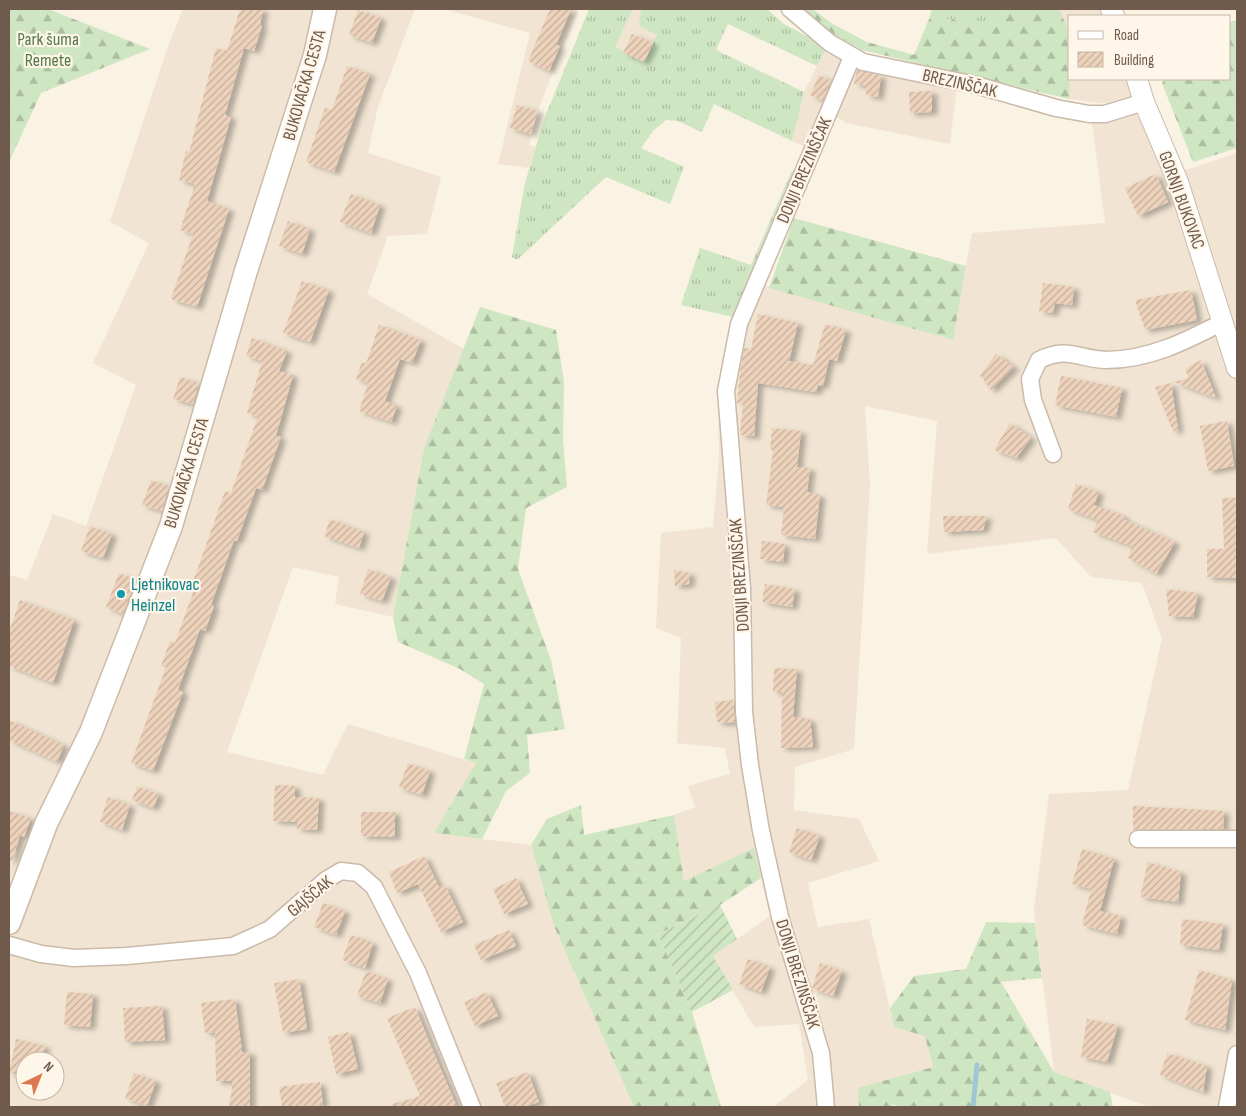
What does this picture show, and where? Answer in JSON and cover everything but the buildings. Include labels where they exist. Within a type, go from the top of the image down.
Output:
[{"type":"main road","name":"BUKOVAČKA CESTA","points":[[9,923],[46,824],[91,732],[170,530],[246,271],[315,55],[325,9]]},
{"type":"street","name":"BREZINŠČAK","points":[[790,9],[830,43],[863,62],[976,85],[1056,108],[1089,114],[1105,114],[1144,102]]},
{"type":"street","name":"DONJI BREZINŠČAK","points":[[826,1107],[822,1053],[780,917],[761,831],[750,766],[744,712],[742,589],[726,392],[739,324],[852,57]]},
{"type":"street","name":"GORNJI BUKOVAC","points":[[1137,80],[1144,102],[1178,182],[1236,358]]},
{"type":"street","points":[[1053,454],[1033,400],[1030,379],[1039,360],[1053,353],[1068,353],[1105,360],[1140,357],[1178,344],[1223,322]]},
{"type":"street","points":[[1138,839],[1237,839]]},
{"type":"street","name":"GAJŠČAK","points":[[9,945],[41,954],[74,958],[128,956],[233,946],[257,938],[270,930],[326,880],[341,871],[358,873],[374,887],[418,973],[472,1107]]},
{"type":"street","points":[[1227,1107],[1237,1054]]},
{"type":"shaded area","points":[[183,9],[415,9],[378,107],[368,153],[441,177],[427,234],[388,236],[367,294],[464,349],[424,448],[393,617],[335,604],[339,577],[293,567],[227,752],[323,775],[348,724],[476,763],[435,833],[531,845],[554,926],[634,1107],[9,1107],[9,575],[27,580],[53,514],[86,526],[136,385],[93,363],[149,243],[110,222],[168,46]]},
{"type":"shaded area","points":[[444,9],[579,9],[540,105],[529,145],[536,147],[529,168],[498,164],[530,33]]},
{"type":"shaded area","points":[[628,9],[681,9],[634,88],[603,72],[632,11]]},
{"type":"shaded area","points":[[1022,9],[1106,9],[1108,15],[1068,15],[1068,80],[1127,80],[1133,96],[1109,104],[1069,99]]},
{"type":"shaded area","points":[[827,47],[847,58],[804,146],[792,141],[804,92]]},
{"type":"shaded area","points":[[855,62],[957,86],[950,144],[846,123],[833,114]]},
{"type":"shaded area","points":[[1136,113],[1168,176],[1237,153],[1237,1107],[1149,1107],[1054,1072],[1034,909],[1049,794],[1128,790],[1162,639],[1142,583],[1091,577],[1056,538],[927,554],[937,421],[865,406],[870,486],[854,749],[795,767],[794,810],[859,819],[879,861],[808,883],[818,927],[869,919],[894,1027],[925,1035],[933,1067],[859,1088],[859,1107],[773,1107],[808,1080],[799,1024],[754,1027],[713,956],[770,916],[754,849],[684,881],[674,815],[695,807],[688,786],[730,774],[725,748],[677,743],[681,638],[656,628],[661,533],[713,527],[719,455],[718,389],[733,317],[750,281],[952,340],[972,233],[1105,223],[1092,123]]},
{"type":"green space","name":"Park šuma Remete","points":[[9,9],[48,9],[150,49],[41,93],[9,162]]},
{"type":"green space","points":[[589,9],[633,9],[615,47],[643,62],[657,35],[639,26],[641,9],[767,9],[784,24],[827,47],[817,66],[728,24],[716,50],[804,92],[792,141],[714,104],[702,132],[678,121],[666,120],[654,130],[641,148],[684,167],[670,204],[606,177],[517,260],[512,257],[525,183],[545,117]]},
{"type":"green space","points":[[802,9],[813,9],[831,23],[867,42],[914,55],[929,19],[952,19],[973,29],[990,25],[1004,9],[1059,9],[1068,29],[1069,99],[862,50],[826,30]]},
{"type":"green space","points":[[932,9],[1004,9],[990,25],[973,29],[952,19],[929,19]]},
{"type":"green space","points":[[1237,20],[1237,148],[1193,162],[1162,83],[1164,80],[1231,80],[1231,22]]},
{"type":"green space","points":[[792,170],[797,172],[733,317],[681,305],[700,248],[751,265]]},
{"type":"green space","points":[[794,218],[966,266],[953,340],[769,288]]},
{"type":"green space","points":[[480,307],[556,330],[564,382],[563,441],[567,487],[526,508],[518,569],[551,660],[565,729],[527,735],[530,773],[506,791],[482,839],[434,833],[476,763],[464,759],[484,684],[460,669],[398,642],[393,617],[424,448]]},
{"type":"green space","points":[[581,805],[584,835],[674,815],[684,881],[754,848],[761,878],[720,905],[658,934],[692,1012],[721,1107],[634,1107],[554,926],[531,845],[547,819]]},
{"type":"green space","points":[[720,905],[737,939],[713,956],[733,990],[692,1012],[658,934]]},
{"type":"green space","points":[[986,922],[1035,923],[1042,978],[1001,982],[1054,1072],[1110,1092],[1113,1107],[898,1107],[893,1104],[891,1107],[859,1107],[858,1088],[933,1067],[925,1036],[894,1027],[890,1008],[914,976],[966,969]]},
{"type":"waterway","points":[[973,1107],[977,1065]]},
{"type":"place","name":"Ljetnikovac Heinzel","points":[[121,594]]}]
